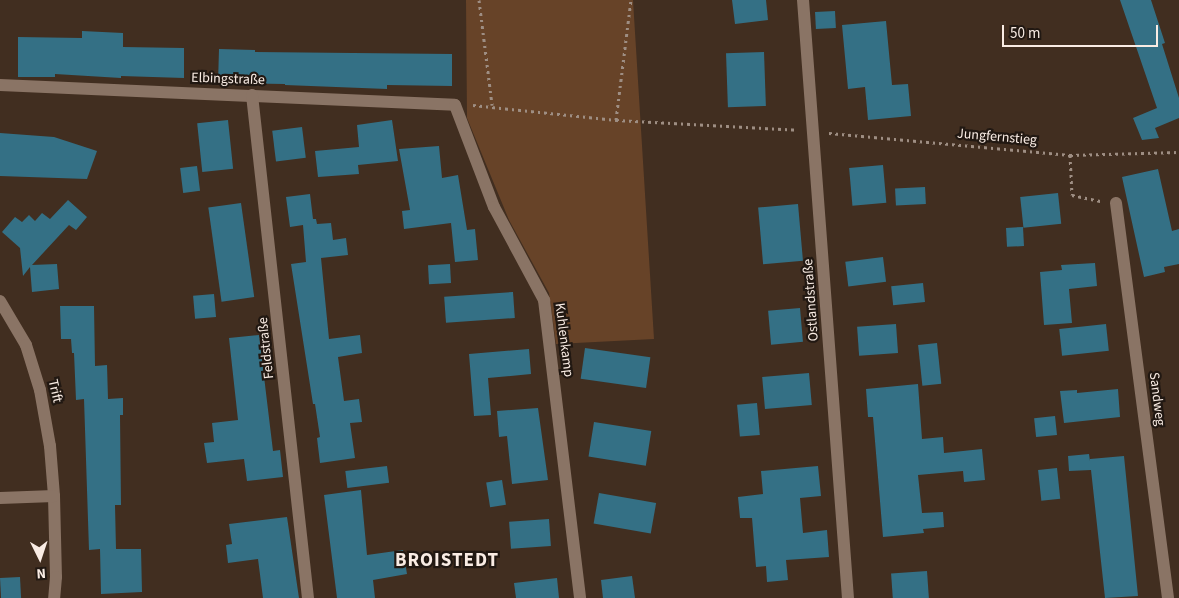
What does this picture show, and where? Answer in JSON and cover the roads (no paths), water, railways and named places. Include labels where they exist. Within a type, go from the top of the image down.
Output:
[{"type":"street","name":"Ostlandstraße","points":[[803,0],[848,598]]},
{"type":"street","name":"Elbingstraße","points":[[0,85],[455,104]]},
{"type":"street","name":"Feldstraße","points":[[252,95],[308,598]]},
{"type":"street","name":"Kuhlenkamp","points":[[455,104],[494,207],[544,300],[580,598]]},
{"type":"street","name":"Sandweg","points":[[1116,203],[1168,598]]},
{"type":"street","name":"Trift","points":[[0,301],[26,345],[40,390],[50,446],[54,496],[56,577],[54,598]]},
{"type":"street","points":[[0,498],[54,496]]},
{"type":"district","name":"BROISTEDT","points":[[447,561]]}]
